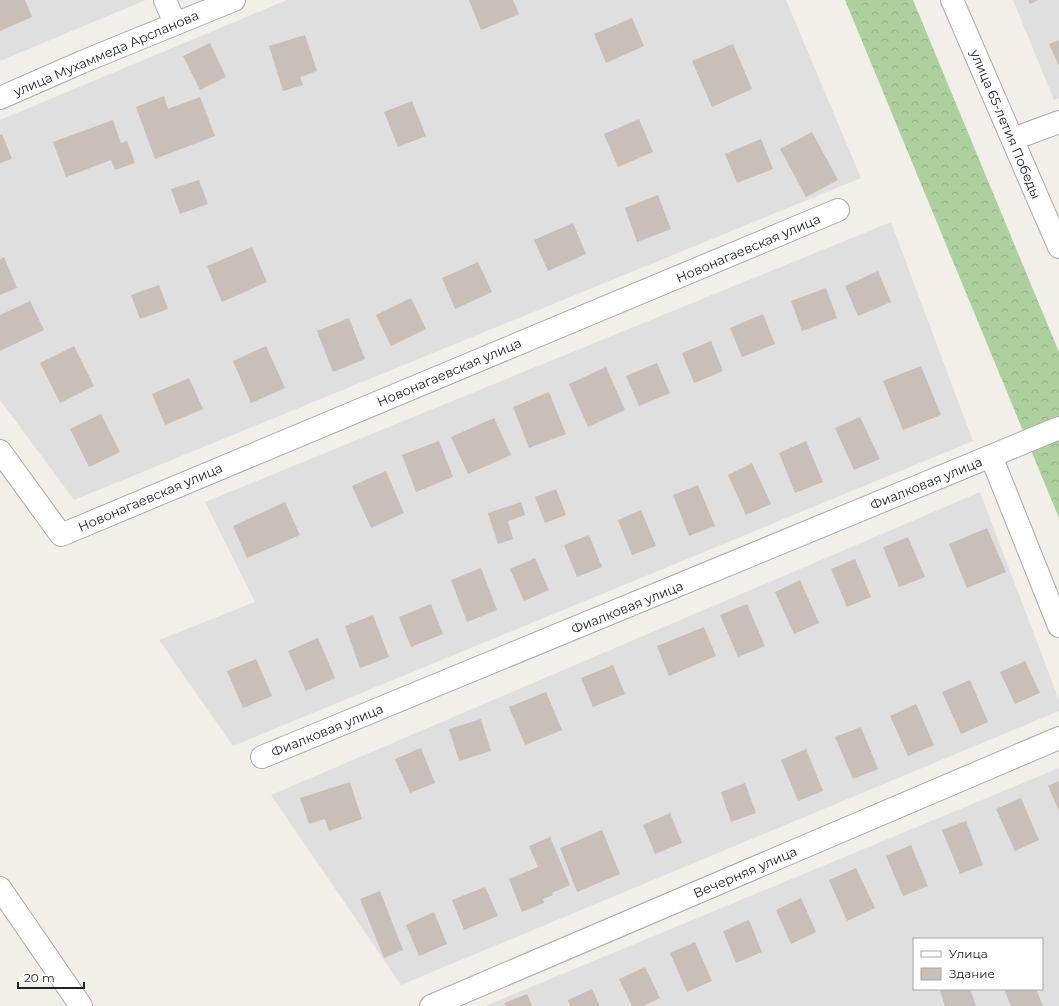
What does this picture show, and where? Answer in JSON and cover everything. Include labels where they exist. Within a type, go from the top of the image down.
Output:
[{"type":"street","points":[[165,0],[175,24]]},
{"type":"street","name":"улица Мухаммеда Арсланова","points":[[0,98],[234,0]]},
{"type":"street","name":"улица 65-летия Победы","points":[[952,0],[1059,247]]},
{"type":"street","points":[[1012,139],[1059,122]]},
{"type":"street","name":"Новонагаевская улица","points":[[0,451],[61,535],[838,210]]},
{"type":"street","name":"Фиалковая улица","points":[[262,757],[1059,428]]},
{"type":"street","points":[[991,456],[1059,626]]},
{"type":"street","name":"Вечерняя улица","points":[[431,1006],[1059,738]]},
{"type":"street","points":[[0,888],[81,1006]]},
{"type":"shaded area","points":[[0,0],[146,0],[0,61]]},
{"type":"shaded area","points":[[287,0],[786,0],[861,178],[74,500],[0,400],[0,120]]},
{"type":"shaded area","points":[[1013,0],[1059,0],[1059,98],[1054,100]]},
{"type":"shaded area","points":[[891,222],[973,441],[233,746],[159,640],[255,602],[205,502]]},
{"type":"shaded area","points":[[980,492],[1059,700],[1059,711],[401,985],[271,795]]},
{"type":"shaded area","points":[[1059,768],[1059,1006],[485,1006]]},
{"type":"green space","points":[[845,0],[913,0],[1059,352],[1059,518]]},
{"type":"building","points":[[0,0],[25,0],[32,17],[0,31]]},
{"type":"building","points":[[469,0],[513,0],[519,14],[481,30]]},
{"type":"building","points":[[1028,0],[1038,0],[1030,4]]},
{"type":"building","points":[[632,18],[644,46],[606,63],[594,34]]},
{"type":"building","points":[[305,35],[317,71],[300,77],[303,85],[283,91],[269,46]]},
{"type":"building","points":[[1059,40],[1059,66],[1049,44]]},
{"type":"building","points":[[210,43],[226,77],[200,90],[183,56]]},
{"type":"building","points":[[733,44],[752,89],[712,107],[692,61]]},
{"type":"building","points":[[164,96],[168,109],[200,97],[215,136],[155,159],[136,107]]},
{"type":"building","points":[[412,101],[426,136],[398,147],[384,112]]},
{"type":"building","points":[[639,119],[653,152],[618,167],[604,134]]},
{"type":"building","points":[[113,120],[121,143],[127,141],[135,163],[115,170],[111,160],[66,177],[53,142]]},
{"type":"building","points":[[812,132],[838,180],[806,197],[780,149]]},
{"type":"building","points":[[2,134],[12,159],[0,163],[0,135]]},
{"type":"building","points":[[761,139],[773,169],[737,183],[725,154]]},
{"type":"building","points":[[199,180],[208,204],[180,214],[171,189]]},
{"type":"building","points":[[658,195],[671,229],[637,242],[625,208]]},
{"type":"building","points":[[573,223],[586,254],[548,271],[534,240]]},
{"type":"building","points":[[252,247],[267,282],[222,302],[207,266]]},
{"type":"building","points":[[4,257],[17,288],[0,295],[0,259]]},
{"type":"building","points":[[478,262],[492,292],[455,309],[442,278]]},
{"type":"building","points":[[878,271],[891,302],[858,316],[845,286]]},
{"type":"building","points":[[159,285],[168,309],[140,319],[131,295]]},
{"type":"building","points":[[826,288],[837,318],[802,331],[791,301]]},
{"type":"building","points":[[411,298],[426,329],[391,346],[376,315]]},
{"type":"building","points":[[30,301],[44,330],[0,351],[0,315]]},
{"type":"building","points":[[763,314],[775,344],[742,357],[730,328]]},
{"type":"building","points":[[349,318],[365,359],[333,372],[317,331]]},
{"type":"building","points":[[711,341],[723,371],[694,383],[682,353]]},
{"type":"building","points":[[74,346],[94,386],[60,403],[40,363]]},
{"type":"building","points":[[266,346],[285,388],[251,403],[233,361]]},
{"type":"building","points":[[657,363],[670,393],[639,406],[626,376]]},
{"type":"building","points":[[921,366],[941,415],[903,430],[883,381]]},
{"type":"building","points":[[606,367],[625,410],[588,427],[569,384]]},
{"type":"building","points":[[189,378],[203,409],[165,425],[152,394]]},
{"type":"building","points":[[549,392],[566,434],[529,448],[513,407]]},
{"type":"building","points":[[101,414],[120,452],[89,467],[70,429]]},
{"type":"building","points":[[860,417],[880,459],[854,470],[835,428]]},
{"type":"building","points":[[494,418],[511,455],[468,474],[451,437]]},
{"type":"building","points":[[439,441],[453,477],[416,492],[402,455]]},
{"type":"building","points":[[806,441],[823,482],[795,493],[779,453]]},
{"type":"building","points":[[752,463],[771,504],[746,515],[728,475]]},
{"type":"building","points":[[386,471],[404,513],[371,528],[352,486]]},
{"type":"building","points":[[698,485],[715,526],[689,536],[673,495]]},
{"type":"building","points":[[556,489],[566,515],[545,523],[535,497]]},
{"type":"building","points":[[285,502],[300,535],[247,558],[233,526]]},
{"type":"building","points":[[521,502],[525,515],[508,521],[513,539],[498,544],[488,513]]},
{"type":"building","points":[[641,510],[656,546],[632,555],[618,520]]},
{"type":"building","points":[[987,528],[1006,572],[967,588],[949,544]]},
{"type":"building","points":[[589,535],[602,567],[577,577],[564,545]]},
{"type":"building","points":[[908,537],[925,577],[899,587],[883,547]]},
{"type":"building","points":[[535,558],[549,590],[524,601],[510,569]]},
{"type":"building","points":[[855,559],[871,597],[847,607],[831,569]]},
{"type":"building","points":[[481,568],[497,610],[467,622],[451,580]]},
{"type":"building","points":[[800,580],[819,623],[794,634],[775,592]]},
{"type":"building","points":[[431,604],[443,634],[411,647],[399,617]]},
{"type":"building","points":[[747,604],[765,646],[738,657],[720,615]]},
{"type":"building","points":[[373,615],[389,657],[360,668],[345,626]]},
{"type":"building","points":[[704,627],[716,656],[669,676],[657,646]]},
{"type":"building","points":[[318,638],[335,678],[306,691],[288,651]]},
{"type":"building","points":[[256,659],[272,696],[243,708],[227,671]]},
{"type":"building","points":[[1025,661],[1040,693],[1015,704],[1000,672]]},
{"type":"building","points":[[613,665],[625,694],[593,707],[581,678]]},
{"type":"building","points":[[970,680],[988,722],[961,734],[942,692]]},
{"type":"building","points":[[546,692],[562,730],[525,745],[509,707]]},
{"type":"building","points":[[916,704],[934,745],[908,756],[890,716]]},
{"type":"building","points":[[481,719],[491,751],[459,761],[449,729]]},
{"type":"building","points":[[861,727],[878,769],[853,779],[835,737]]},
{"type":"building","points":[[421,748],[435,783],[410,793],[395,759]]},
{"type":"building","points":[[806,749],[823,791],[798,801],[781,760]]},
{"type":"building","points":[[1059,781],[1059,811],[1048,786]]},
{"type":"building","points":[[350,782],[362,819],[329,831],[325,819],[309,824],[300,798]]},
{"type":"building","points":[[745,783],[756,813],[731,822],[721,792]]},
{"type":"building","points":[[1021,798],[1039,840],[1015,851],[996,809]]},
{"type":"building","points":[[670,813],[682,843],[655,854],[643,825]]},
{"type":"building","points":[[966,821],[983,865],[960,874],[942,830]]},
{"type":"building","points":[[602,830],[620,874],[577,892],[560,848]]},
{"type":"building","points":[[550,837],[570,885],[543,899],[544,903],[522,912],[509,879],[538,867],[529,846]]},
{"type":"building","points":[[911,845],[928,886],[903,896],[886,856]]},
{"type":"building","points":[[856,868],[875,908],[847,921],[829,880]]},
{"type":"building","points":[[485,887],[498,916],[464,930],[452,900]]},
{"type":"building","points":[[380,891],[403,950],[384,958],[360,899]]},
{"type":"building","points":[[801,898],[816,932],[791,944],[776,910]]},
{"type":"building","points":[[434,912],[447,944],[419,956],[406,925]]},
{"type":"building","points":[[749,920],[762,952],[736,963],[723,931]]},
{"type":"building","points":[[695,942],[712,981],[687,992],[670,953]]},
{"type":"building","points":[[645,967],[660,998],[643,1006],[632,1006],[619,979]]},
{"type":"building","points":[[592,989],[600,1006],[570,1006],[568,1000]]},
{"type":"building","points":[[970,990],[976,1006],[945,1006],[940,991]]},
{"type":"building","points":[[1004,990],[1036,990],[1043,1006],[1011,1006]]},
{"type":"building","points":[[527,994],[532,1006],[506,1006],[504,1003]]}]
